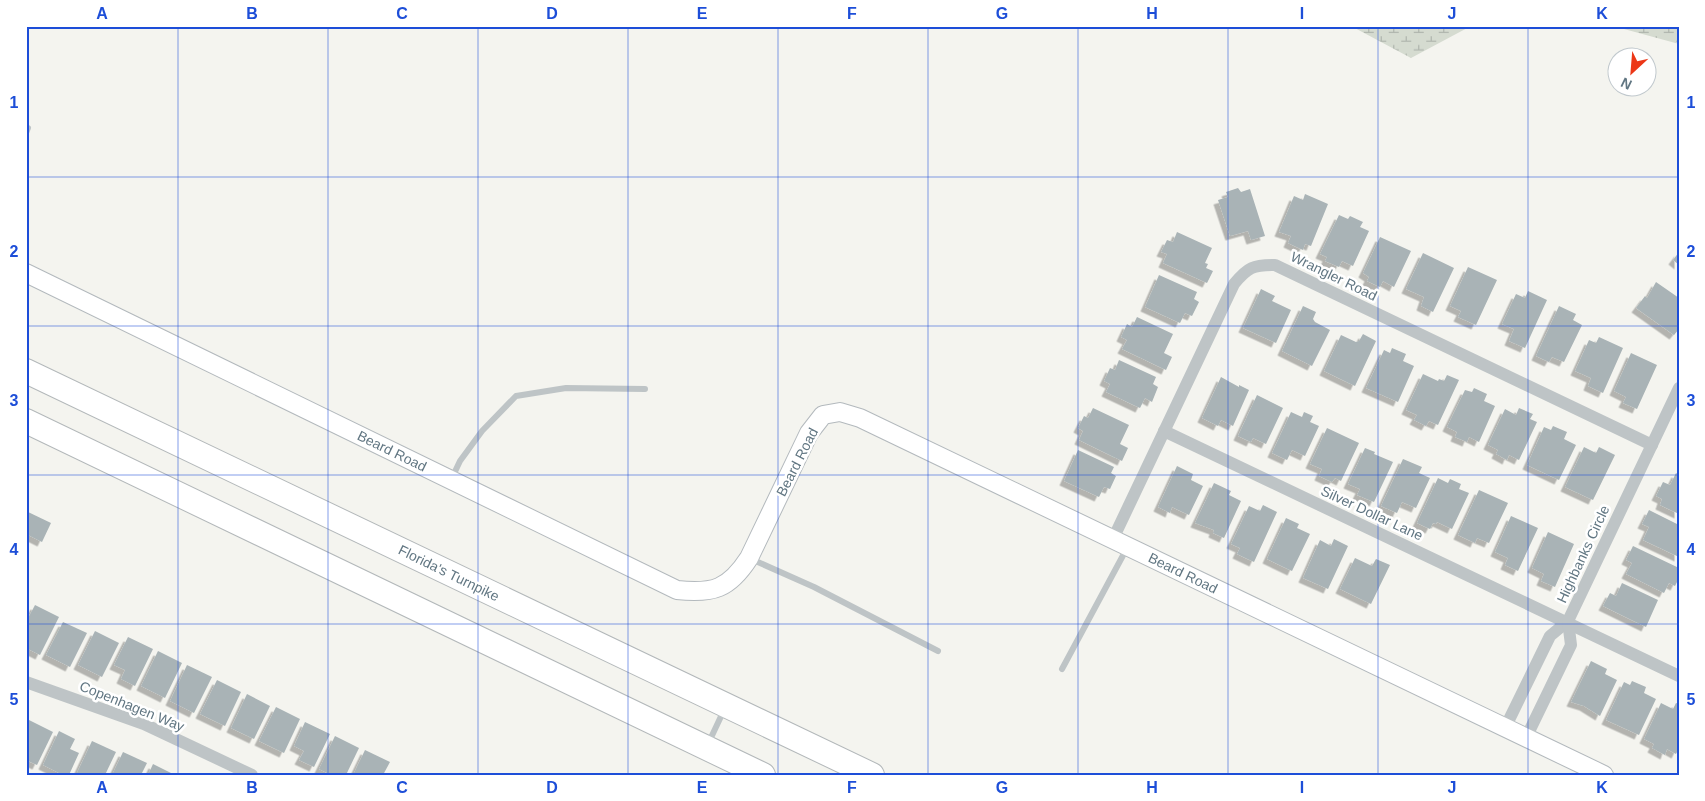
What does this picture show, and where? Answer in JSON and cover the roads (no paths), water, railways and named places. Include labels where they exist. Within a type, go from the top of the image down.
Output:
[{"type":"highway","name":"Florida's Turnpike","points":[[26,371],[872,775]]},
{"type":"highway","points":[[26,421],[764,775]]},
{"type":"street","name":"Wrangler Road","points":[[1120,543],[1164,431],[1234,284],[1245,271],[1257,265],[1275,265],[1652,445]]},
{"type":"street","name":"Beard Road","points":[[26,273],[677,590],[694,592],[719,588],[737,577],[749,558],[809,433],[823,415],[840,412],[860,418],[1604,775]]},
{"type":"street","name":"Highbanks Circle","points":[[1679,388],[1568,621],[1679,676]]},
{"type":"street","name":"Silver Dollar Lane","points":[[1164,431],[1568,621]]},
{"type":"street","points":[[1505,728],[1550,636],[1568,621]]},
{"type":"street","points":[[1526,738],[1571,645],[1568,621]]},
{"type":"street","name":"Copenhagen Way","points":[[26,682],[144,724],[252,775]]},
{"type":"street","points":[[1528,682],[1547,692]]},
{"type":"lane","points":[[451,480],[460,461],[482,431],[516,396],[566,388],[645,389]]},
{"type":"lane","points":[[1062,669],[1120,543]]},
{"type":"lane","points":[[749,558],[814,587],[938,651]]},
{"type":"lane","points":[[706,747],[726,705]]}]
